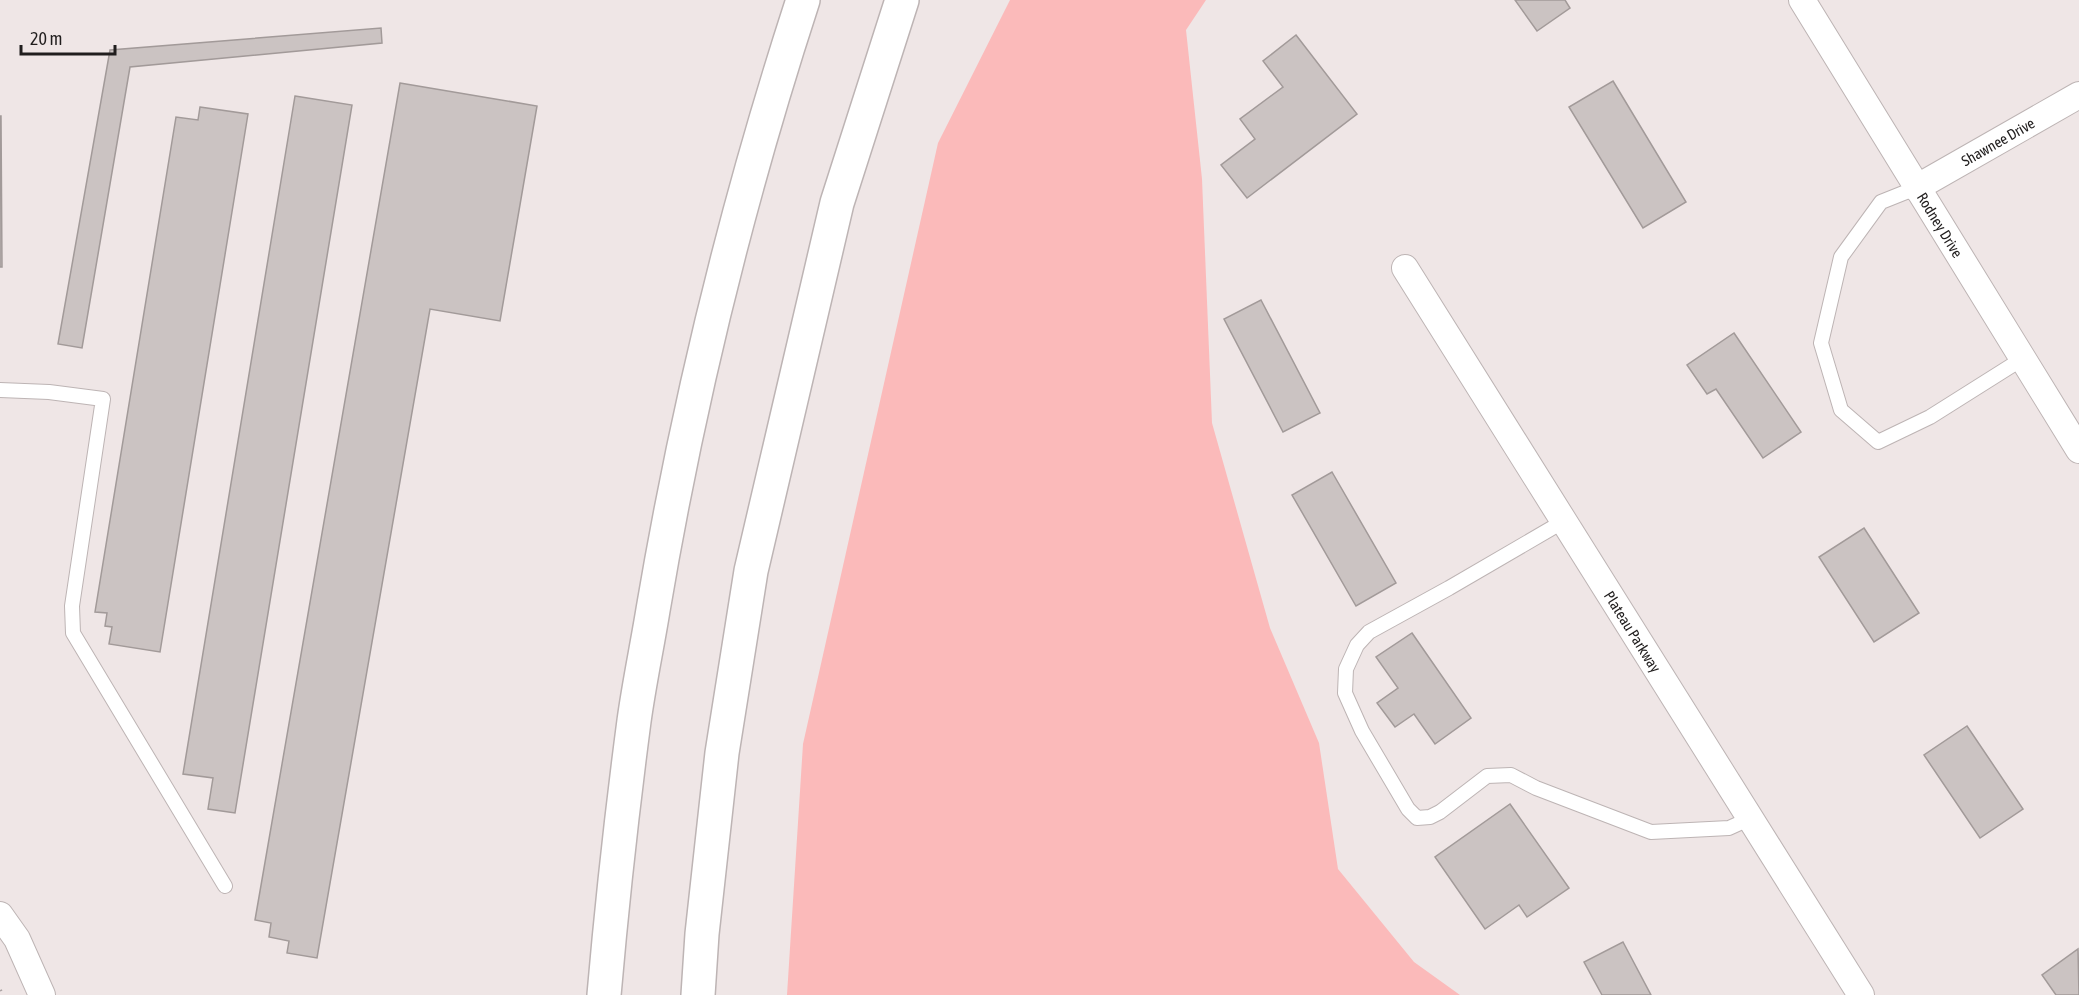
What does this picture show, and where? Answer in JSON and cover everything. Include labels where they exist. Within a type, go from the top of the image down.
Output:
[{"type":"highway","points":[[604,995],[634,719],[685,436],[752,162],[804,0]]},
{"type":"highway","points":[[698,995],[702,934],[722,753],[751,571],[837,203],[902,0]]},
{"type":"street","name":"Rodney Drive","points":[[1802,0],[2079,450]]},
{"type":"street","name":"Shawnee Drive","points":[[1917,188],[2079,95]]},
{"type":"street","name":"Plateau Parkway","points":[[1406,268],[1861,995]]},
{"type":"street","points":[[0,915],[16,939],[42,995]]},
{"type":"lane","points":[[1917,188],[1881,202],[1841,257],[1821,343],[1841,410],[1878,442],[1930,417],[2022,358]]},
{"type":"lane","points":[[0,390],[49,392],[103,399],[72,606],[74,633],[225,886]]},
{"type":"lane","points":[[1564,520],[1369,632],[1357,645],[1346,669],[1345,693],[1362,731],[1408,809],[1417,818],[1430,818],[1487,776],[1511,775],[1536,788],[1651,832],[1729,828],[1750,818]]},
{"type":"path","points":[[0,990],[2,995]]},
{"type":"shaded area","points":[[1010,0],[1206,0],[1186,30],[1202,179],[1212,423],[1270,628],[1319,743],[1338,869],[1414,962],[1460,995],[787,995],[803,744],[938,143]]},
{"type":"building","points":[[1515,0],[1565,0],[1570,8],[1537,31]]},
{"type":"building","points":[[381,28],[382,43],[130,67],[82,348],[58,344],[110,50]]},
{"type":"building","points":[[1296,35],[1357,114],[1247,198],[1221,165],[1255,139],[1240,119],[1283,87],[1263,61]]},
{"type":"building","points":[[1613,81],[1686,202],[1643,228],[1569,107]]},
{"type":"building","points":[[400,83],[537,106],[500,321],[430,309],[317,958],[287,953],[289,941],[269,937],[271,923],[255,920]]},
{"type":"building","points":[[295,96],[352,105],[235,813],[208,809],[213,778],[183,774]]},
{"type":"building","points":[[200,107],[248,114],[160,652],[109,644],[112,627],[105,626],[107,613],[95,612],[176,117],[198,120]]},
{"type":"building","points":[[1,116],[2,267],[0,267]]},
{"type":"building","points":[[1261,300],[1320,413],[1283,432],[1224,319]]},
{"type":"building","points":[[1734,333],[1801,432],[1763,458],[1716,389],[1707,394],[1687,365]]},
{"type":"building","points":[[1332,472],[1396,583],[1356,606],[1292,495]]},
{"type":"building","points":[[1864,528],[1919,613],[1874,642],[1819,557]]},
{"type":"building","points":[[1412,633],[1471,718],[1435,744],[1414,714],[1395,727],[1377,703],[1398,688],[1376,657]]},
{"type":"building","points":[[1967,726],[2023,809],[1980,838],[1924,755]]},
{"type":"building","points":[[1510,804],[1569,888],[1527,917],[1519,905],[1485,929],[1435,857]]},
{"type":"building","points":[[1623,942],[1651,995],[1602,995],[1584,962]]},
{"type":"building","points":[[2078,949],[2079,995],[2056,995],[2042,975]]}]
